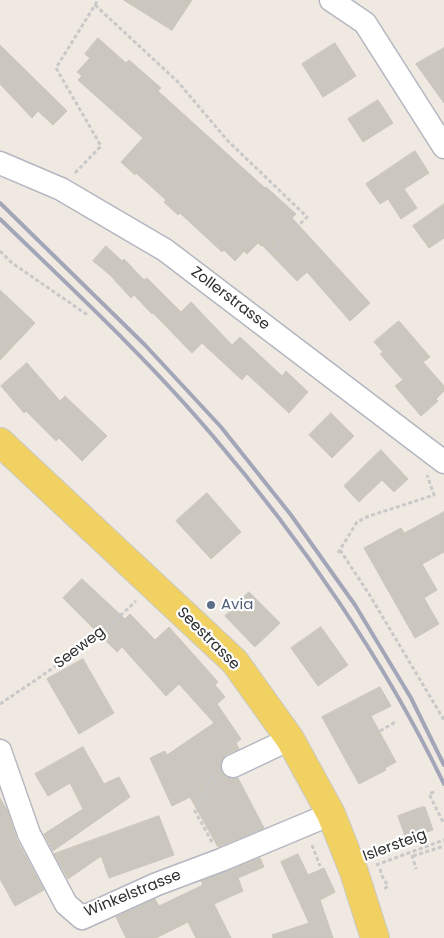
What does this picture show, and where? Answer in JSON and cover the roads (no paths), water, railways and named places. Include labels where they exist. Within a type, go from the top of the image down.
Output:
[{"type":"main road","name":"Seestrasse","points":[[0,442],[235,662],[290,740],[331,814],[354,872],[375,938]]},
{"type":"street","points":[[331,0],[365,23],[444,147]]},
{"type":"street","name":"Zollerstrasse","points":[[0,163],[62,189],[165,250],[442,461]]},
{"type":"street","points":[[234,766],[290,740]]},
{"type":"street","name":"Winkelstrasse","points":[[0,751],[29,834],[66,904],[82,918],[157,884],[221,860],[331,814]]},
{"type":"railway","points":[[0,203],[145,345],[221,427],[291,515],[355,605],[411,698],[444,765]]},
{"type":"railway","points":[[0,219],[109,324],[162,379],[245,475],[309,558],[368,647],[395,692],[444,784]]},
{"type":"place","name":"Avia","points":[[211,605]]}]
